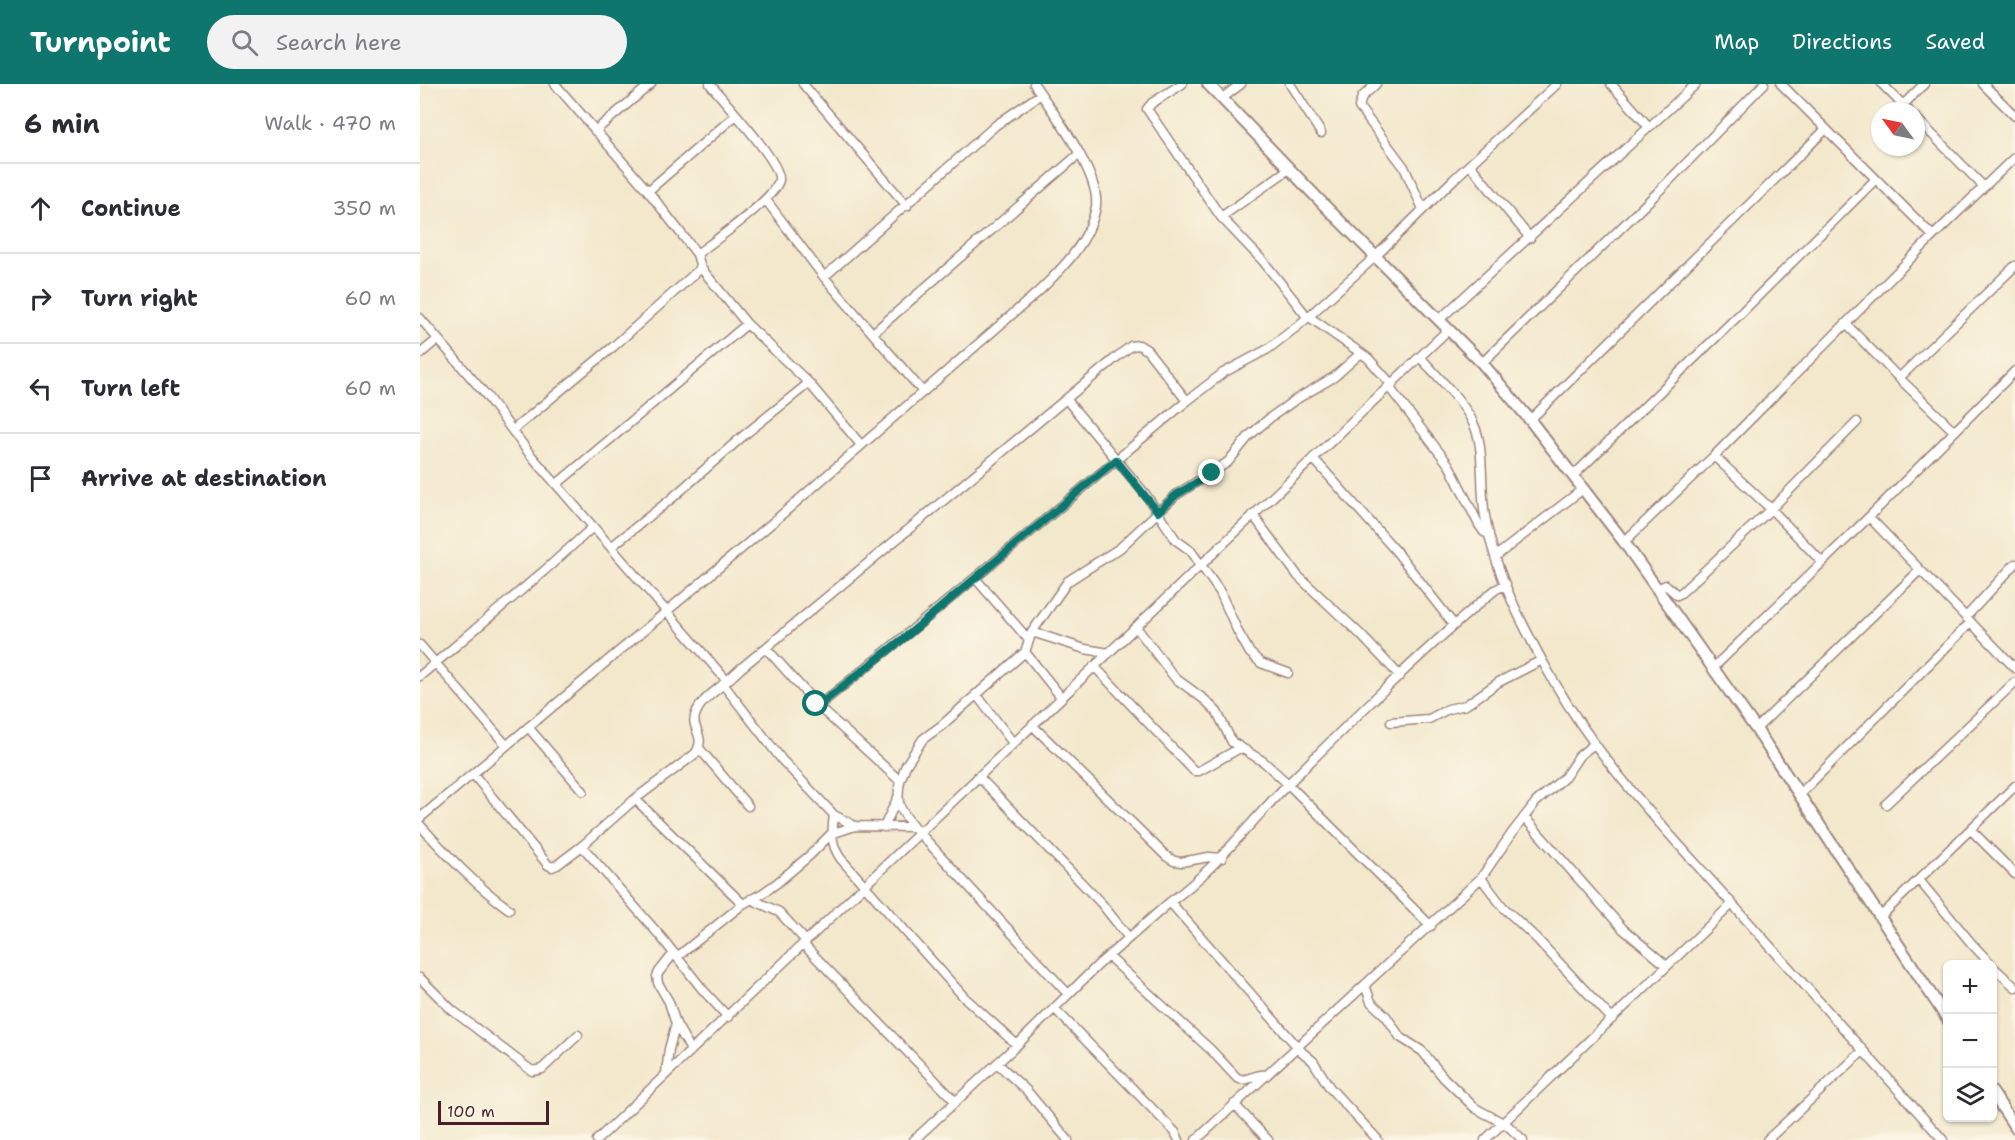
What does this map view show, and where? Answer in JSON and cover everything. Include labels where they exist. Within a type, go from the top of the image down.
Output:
[{"type":"street","points":[[555,84],[648,191],[697,254],[701,268],[747,324],[809,383],[861,445]]},
{"type":"street","points":[[596,131],[651,84]]},
{"type":"street","points":[[697,254],[766,200],[777,186],[779,178],[778,171],[768,154],[710,84]]},
{"type":"street","points":[[803,84],[907,206]]},
{"type":"street","points":[[420,818],[772,523],[1038,292],[1064,266],[1089,228],[1096,198],[1091,178],[1079,154],[1034,84]]},
{"type":"street","points":[[1182,84],[1150,105],[1148,111],[1221,217],[1263,261],[1308,317],[1374,363],[1449,465],[1479,525],[1484,532],[1489,534]]},
{"type":"street","points":[[1208,84],[1482,363],[1530,420],[1623,542],[1756,729],[1943,1014]]},
{"type":"street","points":[[1221,99],[1241,84]]},
{"type":"street","points":[[1290,84],[1321,133]]},
{"type":"street","points":[[1376,84],[1362,97],[1359,107],[1404,166],[1423,209]]},
{"type":"street","points":[[818,706],[909,634],[1187,401],[1223,373],[1268,349],[1308,317],[1376,256],[1557,84]]},
{"type":"street","points":[[1611,84],[1649,127]]},
{"type":"street","points":[[1440,320],[1696,84]]},
{"type":"street","points":[[1482,363],[1657,193],[1764,84]]},
{"type":"street","points":[[1781,84],[1933,236]]},
{"type":"street","points":[[1882,84],[1900,102]]},
{"type":"street","points":[[1910,102],[1924,84]]},
{"type":"street","points":[[1983,84],[2015,116]]},
{"type":"street","points":[[824,277],[1007,116],[1041,94]]},
{"type":"street","points":[[648,191],[736,115]]},
{"type":"street","points":[[1925,127],[1983,186]]},
{"type":"street","points":[[1530,420],[1826,129]]},
{"type":"street","points":[[873,333],[1079,154]]},
{"type":"street","points":[[1623,542],[1714,456],[1983,186],[2013,163]]},
{"type":"street","points":[[1470,165],[1530,238]]},
{"type":"street","points":[[1221,217],[1289,169]]},
{"type":"street","points":[[1573,476],[1876,179]]},
{"type":"street","points":[[766,200],[824,277],[923,392]]},
{"type":"street","points":[[1899,378],[2015,266]]},
{"type":"street","points":[[513,430],[614,346],[701,268]]},
{"type":"street","points":[[420,318],[725,682],[766,742],[834,814],[855,826]]},
{"type":"street","points":[[557,484],[747,324]]},
{"type":"street","points":[[1846,324],[1954,431]]},
{"type":"street","points":[[597,1140],[607,1137],[666,1073],[728,1017],[865,885],[917,830],[1109,653],[1449,329]]},
{"type":"street","points":[[420,354],[438,339]]},
{"type":"street","points":[[473,774],[548,865],[552,867],[557,865],[635,799],[690,758],[699,748],[700,738],[694,726],[696,711],[725,682],[1118,356],[1135,345],[1143,347],[1187,401]]},
{"type":"street","points":[[884,827],[897,800],[900,781],[906,765],[923,739],[942,726],[1025,652],[1030,635],[1068,581],[1120,548],[1176,495],[1228,462],[1243,442],[1270,417],[1295,399],[1334,377],[1360,353]]},
{"type":"street","points":[[1420,357],[1468,414],[1475,426],[1485,516],[1496,556],[1515,608],[1573,713],[1642,806],[1943,1140]]},
{"type":"street","points":[[1713,668],[2015,371]]},
{"type":"street","points":[[611,547],[671,499],[743,435],[809,383]]},
{"type":"street","points":[[1066,399],[1158,512],[1174,538],[1191,551],[1220,592],[1250,653],[1261,663],[1288,673]]},
{"type":"street","points":[[1657,589],[1666,585],[1674,594],[1680,593],[1771,509],[1857,422]]},
{"type":"street","points":[[1714,456],[1771,509],[1821,561]]},
{"type":"street","points":[[1313,458],[1396,551],[1454,625]]},
{"type":"street","points":[[1496,556],[1583,489]]},
{"type":"street","points":[[1253,515],[1299,576],[1400,676]]},
{"type":"street","points":[[1869,517],[2015,668]]},
{"type":"street","points":[[420,676],[544,571],[593,526]]},
{"type":"street","points":[[1799,795],[1968,620],[2015,564]]},
{"type":"street","points":[[1756,729],[1920,570]]},
{"type":"street","points":[[975,578],[1030,635],[1109,653]]},
{"type":"street","points":[[914,1140],[1017,1045],[1108,956],[1222,858],[1288,784],[1454,625],[1495,590],[1506,584]]},
{"type":"street","points":[[1136,627],[1175,678],[1212,706],[1229,738],[1264,762],[1288,784],[1431,926]]},
{"type":"street","points":[[420,645],[506,745]]},
{"type":"street","points":[[766,648],[818,706],[900,781]]},
{"type":"street","points":[[1025,652],[1061,697]]},
{"type":"street","points":[[1391,722],[1429,719],[1448,709],[1466,705],[1499,682],[1542,660]]},
{"type":"street","points":[[1094,666],[1194,771],[1207,767],[1240,747]]},
{"type":"street","points":[[1886,804],[2015,682]]},
{"type":"street","points":[[976,694],[1013,743]]},
{"type":"street","points":[[1032,725],[1166,856],[1181,862],[1209,856],[1222,858]]},
{"type":"street","points":[[528,727],[583,791]]},
{"type":"street","points":[[1196,1140],[1481,878],[1536,802],[1565,777],[1579,756],[1594,744]]},
{"type":"street","points":[[699,748],[748,806]]},
{"type":"street","points":[[978,776],[1094,895],[1129,938]]},
{"type":"street","points":[[1880,918],[2015,786]]},
{"type":"street","points":[[635,799],[747,902],[779,912],[804,942],[955,1101]]},
{"type":"street","points":[[897,800],[903,813],[917,830],[1068,994]]},
{"type":"street","points":[[834,814],[831,834],[836,853],[902,930],[964,997],[1017,1045]]},
{"type":"street","points":[[1524,817],[1623,928],[1667,966]]},
{"type":"street","points":[[420,825],[486,894],[509,909]]},
{"type":"street","points":[[691,1050],[676,1024],[669,1002],[658,983],[657,976],[675,955],[783,878],[831,834],[855,826],[917,830]]},
{"type":"street","points":[[1971,830],[2015,874]]},
{"type":"street","points":[[582,846],[728,1017]]},
{"type":"street","points":[[1481,878],[1503,907],[1536,938],[1612,1019]]},
{"type":"street","points":[[1919,880],[1987,960]]},
{"type":"street","points":[[1170,902],[1317,1066],[1330,1088],[1378,1140]]},
{"type":"street","points":[[1485,1140],[1732,904]]},
{"type":"street","points":[[1108,956],[1211,1050],[1237,1078],[1249,1079],[1257,1075],[1265,1075]]},
{"type":"street","points":[[1997,970],[2015,987]]},
{"type":"street","points":[[420,978],[452,1010],[532,1071],[542,1069],[578,1035]]},
{"type":"street","points":[[1365,985],[1371,1002],[1386,1016],[1400,1037],[1422,1051],[1444,1078],[1475,1108],[1504,1122],[1523,1140]]},
{"type":"street","points":[[1054,1008],[1175,1132],[1179,1140]]},
{"type":"street","points":[[666,1073],[669,1049],[676,1024]]},
{"type":"street","points":[[1767,1140],[1863,1051]]},
{"type":"street","points":[[997,1063],[1027,1091],[1068,1140]]},
{"type":"street","points":[[1997,1100],[2015,1127]]},
{"type":"street","points":[[1234,1104],[1268,1140]]},
{"type":"route","points":[[816,704],[818,706],[909,634],[1116,460],[1158,512],[1176,495],[1212,473]]}]
